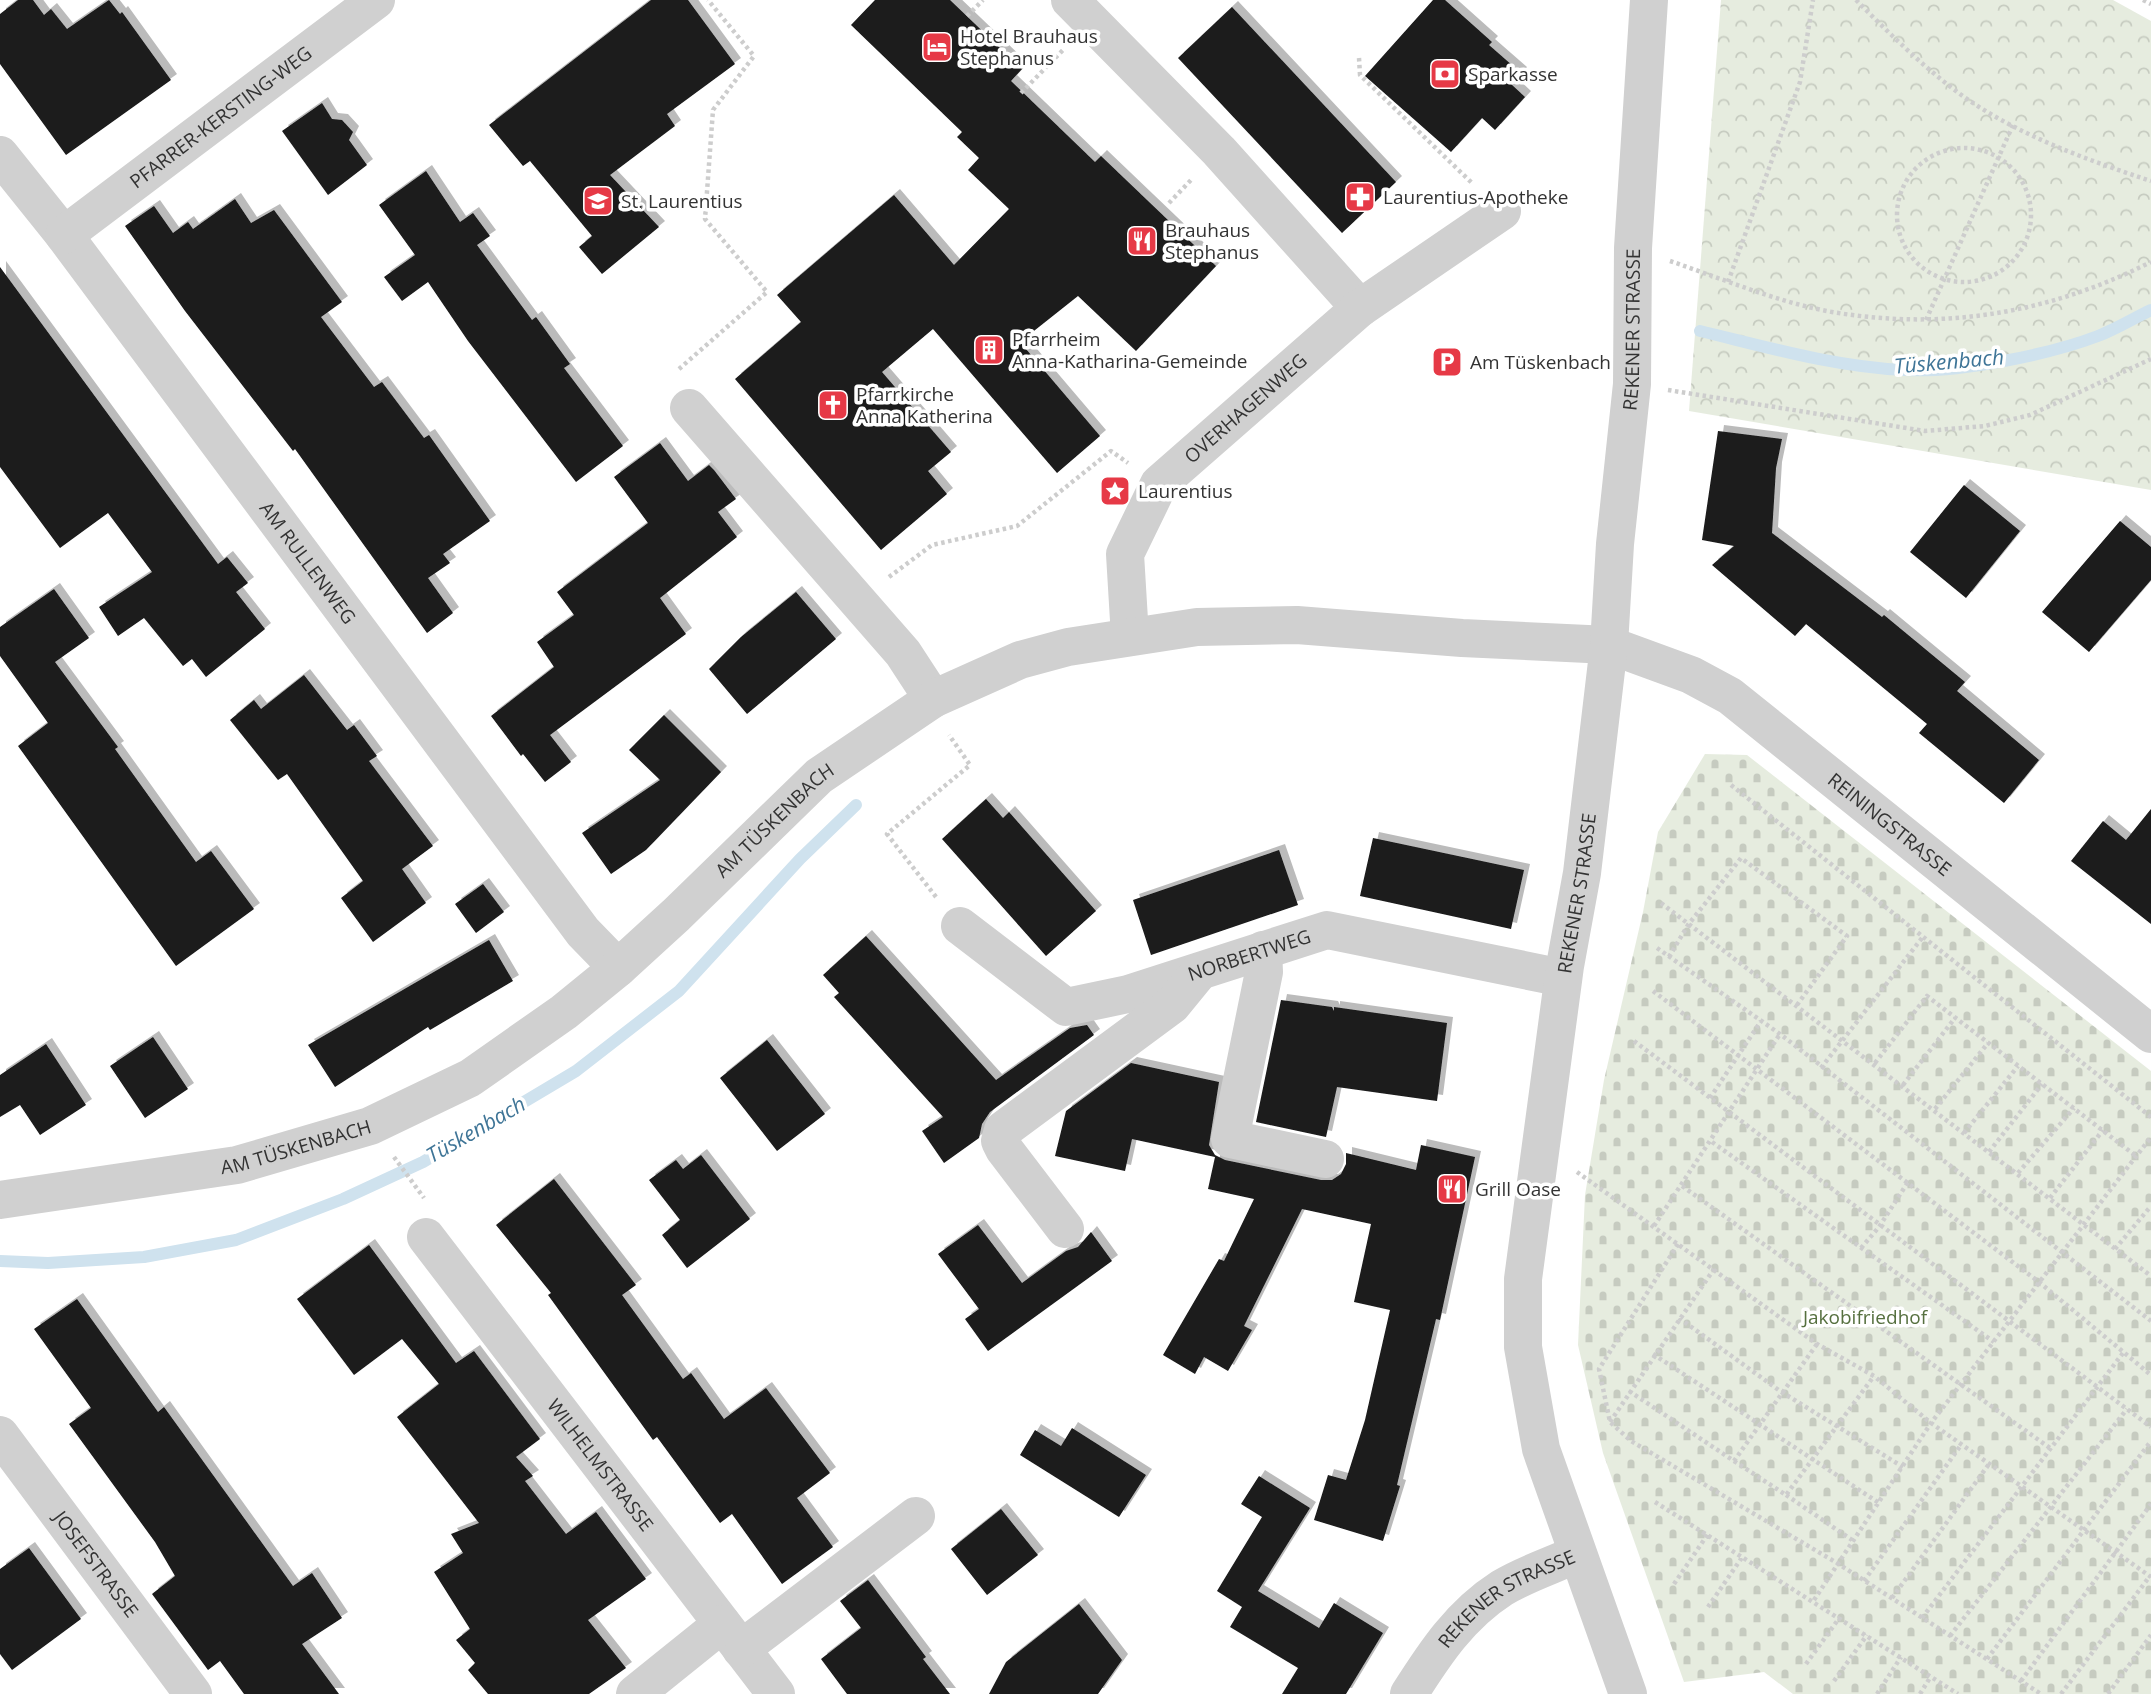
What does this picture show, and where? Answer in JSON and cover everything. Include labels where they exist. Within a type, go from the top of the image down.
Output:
[{"type":"street","name":"PFARRER-KERSTING-WEG","points":[[64,235],[376,0]]},
{"type":"street","name":"REKENER STRASSE","points":[[1409,1694],[1439,1645],[1470,1612],[1503,1587],[1577,1554],[1541,1449],[1523,1346],[1523,1279],[1563,978],[1582,873],[1608,645],[1615,544],[1632,384],[1633,248],[1649,0]]},
{"type":"street","points":[[1080,10],[1219,151],[1360,308]]},
{"type":"street","name":"AM RULLENWEG","points":[[0,155],[64,235],[583,932],[618,968]]},
{"type":"street","name":"OVERHAGENWEG","points":[[1129,637],[1125,554],[1159,484],[1360,308],[1502,211]]},
{"type":"street","points":[[689,408],[902,653],[933,699]]},
{"type":"street","name":"AM TÜSKENBACH","points":[[0,1200],[237,1165],[370,1126],[437,1096],[501,1059],[618,968],[819,776],[933,699],[1020,660],[1068,647],[1197,627],[1297,625],[1462,638],[1608,645]]},
{"type":"street","name":"REININGSTRASSE","points":[[1608,645],[1691,676],[1730,696],[2151,1034]]},
{"type":"street","name":"NORBERTWEG","points":[[960,926],[1066,1007],[1128,994],[1327,930],[1563,978]]},
{"type":"street","points":[[1262,950],[1264,972],[1230,1139],[1325,1158]]},
{"type":"street","points":[[1066,1228],[1004,1149],[1000,1141],[1003,1130],[1172,1005],[1200,971]]},
{"type":"street","name":"WILHELMSTRASSE","points":[[427,1220],[776,1694]]},
{"type":"street","name":"JOSEFSTRASSE","points":[[0,1435],[12,1477],[193,1694]]},
{"type":"street","points":[[635,1694],[732,1636],[916,1516]]},
{"type":"street","points":[[1577,1554],[1628,1694]]},
{"type":"path","points":[[689,408],[671,376],[767,292],[705,219],[713,110],[754,56],[708,0]]},
{"type":"path","points":[[967,16],[983,0]]},
{"type":"path","points":[[1728,282],[1800,82],[1813,0]]},
{"type":"path","points":[[1856,0],[1913,56],[1962,95],[2013,125],[2108,167],[2151,181]]},
{"type":"path","points":[[2143,0],[2151,4]]},
{"type":"path","points":[[1021,93],[1080,10]]},
{"type":"path","points":[[1359,58],[1360,75],[1502,211]]},
{"type":"path","points":[[1926,321],[2013,125]]},
{"type":"path","points":[[1964,147],[1987,150],[1998,157],[2008,162],[2024,180],[2032,205],[2031,228],[2022,250],[2009,266],[1989,278],[1966,283],[1922,268],[1906,250],[1897,228],[1897,204],[1905,182],[1920,163],[1941,151],[1964,147]]},
{"type":"path","points":[[1633,248],[1728,282],[1830,312],[1926,321],[2028,309],[2102,287],[2151,262]]},
{"type":"path","points":[[1632,384],[1925,431],[1985,426],[2030,415],[2151,359]]},
{"type":"path","points":[[858,601],[932,545],[1017,526],[1104,457]]},
{"type":"path","points":[[933,699],[949,734],[970,765],[887,834],[960,926]]},
{"type":"path","points":[[1731,785],[2151,1117]]},
{"type":"path","points":[[1670,957],[1688,925],[1741,858],[1847,936],[1797,1004]]},
{"type":"path","points":[[1661,903],[2150,1274]]},
{"type":"path","points":[[1821,1068],[1922,938]]},
{"type":"path","points":[[1657,948],[1780,1034],[2151,1321]]},
{"type":"path","points":[[1653,991],[2039,1282],[2151,1375]]},
{"type":"path","points":[[1875,1063],[1927,996],[2136,1156]]},
{"type":"path","points":[[1903,1085],[1955,1018]]},
{"type":"path","points":[[1710,1098],[1761,1021]]},
{"type":"path","points":[[1654,1226],[1712,1142],[1780,1034]]},
{"type":"path","points":[[1634,1041],[1879,1227],[2151,1427]]},
{"type":"path","points":[[1935,1110],[1988,1043]]},
{"type":"path","points":[[1964,1133],[2018,1066]]},
{"type":"path","points":[[1989,1152],[2042,1084]]},
{"type":"path","points":[[2018,1173],[2074,1108]]},
{"type":"path","points":[[2050,1198],[2103,1130]]},
{"type":"path","points":[[1814,1600],[1931,1423],[2151,1136]]},
{"type":"path","points":[[1712,1142],[1994,1342]]},
{"type":"path","points":[[390,1152],[427,1220]]},
{"type":"path","points":[[1861,1248],[1879,1227],[1908,1182]]},
{"type":"path","points":[[1682,1186],[2050,1448]]},
{"type":"path","points":[[1601,1190],[1817,1344],[1874,1376],[1961,1445],[2151,1576],[2062,1694]]},
{"type":"path","points":[[2115,1249],[2151,1206]]},
{"type":"path","points":[[1678,1244],[1599,1369],[1610,1422],[1631,1441],[1837,1563],[2041,1694]]},
{"type":"path","points":[[1610,1422],[1653,1354],[1714,1269]]},
{"type":"path","points":[[1679,1318],[1780,1391],[1903,1467]]},
{"type":"path","points":[[1734,1461],[1780,1391],[1817,1344]]},
{"type":"path","points":[[1922,1618],[2123,1353]]},
{"type":"path","points":[[1653,1354],[1758,1426],[1814,1457],[1879,1503]]},
{"type":"path","points":[[1786,1495],[1874,1376]]},
{"type":"path","points":[[1629,1391],[1852,1540]]},
{"type":"path","points":[[1950,1636],[2127,1409]]},
{"type":"path","points":[[1986,1659],[2151,1441]]},
{"type":"path","points":[[1864,1581],[1961,1445]]},
{"type":"path","points":[[1892,1598],[1989,1464]]},
{"type":"path","points":[[1655,1502],[1814,1600],[1958,1694]]},
{"type":"path","points":[[2021,1681],[2151,1504]]},
{"type":"path","points":[[1674,1584],[1707,1534]]},
{"type":"path","points":[[1707,1607],[1743,1556]]},
{"type":"path","points":[[1806,1664],[1840,1617]]},
{"type":"path","points":[[1834,1681],[1867,1635]]},
{"type":"path","points":[[2108,1694],[2151,1635]]},
{"type":"path","points":[[1877,1694],[1901,1657]]},
{"type":"path","points":[[1920,1694],[1931,1676]]},
{"type":"green space","points":[[1721,0],[2113,0],[2151,21],[2151,490],[1689,411]]},
{"type":"green space","name":"Jakobifriedhof","points":[[1705,754],[1747,755],[2151,1071],[2151,1694],[1793,1694],[1764,1672],[1684,1682],[1603,1453],[1578,1345],[1585,1195],[1604,1080],[1643,912],[1658,832]]},
{"type":"building","points":[[18,0],[33,0],[44,15],[51,9],[67,29],[109,0],[120,14],[122,12],[171,80],[66,155],[0,64],[0,14]]},
{"type":"building","points":[[651,0],[688,0],[735,64],[667,114],[675,126],[610,175],[659,227],[602,274],[579,247],[592,236],[530,161],[523,166],[489,125]]},
{"type":"building","points":[[875,0],[950,0],[1022,69],[1011,81],[1095,162],[1101,156],[1216,266],[1136,351],[1078,296],[1020,342],[1100,436],[1057,473],[933,329],[882,372],[951,452],[928,471],[947,494],[881,550],[735,379],[801,322],[777,295],[894,195],[954,265],[1009,209],[968,170],[979,158],[957,137],[962,132],[851,25]]},
{"type":"building","points":[[1433,0],[1445,0],[1492,42],[1489,45],[1521,73],[1511,84],[1525,97],[1495,130],[1482,118],[1451,152],[1365,76]]},
{"type":"building","points":[[1232,7],[1396,182],[1342,233],[1178,58]]},
{"type":"building","points":[[322,103],[332,119],[342,120],[353,132],[349,140],[367,165],[328,195],[282,131]]},
{"type":"building","points":[[426,171],[460,222],[473,213],[490,236],[477,245],[532,320],[536,317],[570,364],[564,368],[623,446],[576,482],[468,341],[428,282],[402,301],[384,277],[415,255],[379,205]]},
{"type":"building","points":[[235,199],[251,223],[274,210],[342,302],[321,317],[374,387],[382,382],[424,438],[429,435],[490,521],[443,554],[450,563],[428,578],[453,613],[427,633],[295,449],[293,451],[185,311],[125,226],[154,206],[173,233],[188,222],[193,229]]},
{"type":"building","points":[[0,267],[218,564],[227,557],[248,583],[236,592],[265,629],[206,677],[192,659],[183,666],[144,618],[118,636],[99,607],[152,572],[108,513],[60,548],[0,467]]},
{"type":"building","points":[[1718,431],[1782,439],[1776,468],[1772,533],[1882,617],[1884,615],[1965,682],[1957,691],[2039,760],[2004,803],[1919,733],[1927,724],[1806,624],[1795,636],[1712,565],[1734,546],[1702,540]]},
{"type":"building","points":[[660,443],[688,481],[709,465],[714,470],[736,499],[718,512],[737,537],[660,598],[686,634],[550,735],[571,762],[545,782],[523,754],[521,756],[491,716],[554,667],[537,642],[574,615],[557,592],[648,523],[614,477]]},
{"type":"building","points":[[1964,485],[2020,531],[1966,598],[1910,552]]},
{"type":"building","points":[[2120,521],[2151,547],[2151,580],[2089,652],[2042,612]]},
{"type":"building","points":[[54,589],[89,638],[55,662],[118,747],[115,749],[196,862],[211,851],[254,909],[176,966],[18,746],[48,723],[0,656],[0,627]]},
{"type":"building","points":[[796,592],[836,639],[747,714],[709,669],[741,637]]},
{"type":"building","points":[[304,675],[347,730],[354,725],[377,756],[369,761],[433,846],[402,869],[426,903],[373,942],[341,898],[363,881],[287,774],[278,780],[230,720],[254,700],[261,709]]},
{"type":"building","points":[[664,715],[721,772],[646,850],[611,874],[582,833],[660,780],[629,750]]},
{"type":"building","points":[[986,799],[1003,818],[1009,812],[1096,911],[1046,956],[942,839]]},
{"type":"building","points":[[2151,809],[2151,924],[2071,861],[2103,821],[2126,840]]},
{"type":"building","points":[[1373,838],[1524,870],[1511,929],[1360,896]]},
{"type":"building","points":[[1279,850],[1298,905],[1151,955],[1133,900]]},
{"type":"building","points":[[483,884],[504,912],[476,933],[455,904]]},
{"type":"building","points":[[866,936],[996,1080],[1070,1028],[1087,1025],[1094,1035],[990,1112],[982,1124],[979,1138],[944,1163],[922,1131],[943,1117],[834,997],[839,993],[823,975]]},
{"type":"building","points":[[489,940],[513,981],[430,1030],[428,1027],[335,1087],[308,1045]]},
{"type":"building","points":[[1281,1000],[1332,1007],[1334,1011],[1334,1007],[1447,1023],[1437,1101],[1337,1087],[1326,1137],[1256,1122]]},
{"type":"building","points":[[153,1037],[188,1089],[145,1118],[110,1066]]},
{"type":"building","points":[[767,1040],[825,1114],[777,1151],[720,1078]]},
{"type":"building","points":[[46,1044],[86,1105],[40,1135],[20,1105],[0,1117],[0,1075]]},
{"type":"building","points":[[1131,1063],[1219,1082],[1209,1145],[1215,1155],[1225,1160],[1332,1180],[1341,1174],[1346,1164],[1346,1153],[1416,1170],[1421,1145],[1475,1157],[1440,1320],[1436,1319],[1397,1485],[1400,1486],[1383,1541],[1314,1520],[1328,1475],[1346,1480],[1365,1420],[1390,1310],[1354,1302],[1371,1224],[1302,1209],[1244,1326],[1252,1330],[1228,1371],[1204,1357],[1195,1374],[1163,1355],[1219,1259],[1224,1261],[1254,1199],[1208,1189],[1215,1157],[1132,1139],[1125,1171],[1055,1156],[1066,1111]]},
{"type":"building","points":[[701,1155],[750,1219],[687,1268],[662,1235],[680,1220],[649,1180],[676,1160],[683,1169]]},
{"type":"building","points":[[554,1179],[636,1285],[622,1295],[683,1379],[691,1373],[724,1419],[766,1388],[830,1473],[797,1498],[833,1547],[782,1584],[732,1514],[720,1523],[657,1437],[653,1440],[548,1295],[551,1293],[496,1225]]},
{"type":"building","points":[[978,1225],[1022,1283],[1066,1251],[1078,1247],[1091,1232],[1112,1261],[988,1351],[965,1319],[979,1309],[938,1254]]},
{"type":"building","points":[[369,1245],[456,1363],[474,1351],[540,1439],[516,1457],[533,1476],[525,1481],[566,1534],[596,1512],[646,1579],[588,1620],[626,1668],[589,1694],[488,1694],[468,1670],[475,1663],[456,1640],[470,1629],[434,1572],[463,1553],[451,1534],[479,1523],[397,1417],[439,1384],[402,1339],[354,1375],[297,1299]]},
{"type":"building","points":[[77,1299],[158,1412],[164,1407],[293,1586],[312,1573],[342,1618],[302,1644],[339,1694],[244,1694],[220,1661],[208,1670],[152,1594],[175,1576],[155,1542],[69,1424],[91,1408],[34,1329]]},
{"type":"building","points":[[1072,1428],[1146,1475],[1119,1517],[1020,1455],[1035,1430],[1061,1446]]},
{"type":"building","points":[[1259,1476],[1310,1508],[1258,1591],[1319,1628],[1334,1603],[1383,1633],[1346,1694],[1282,1694],[1298,1668],[1230,1627],[1242,1607],[1217,1591],[1262,1517],[1241,1504]]},
{"type":"building","points":[[1001,1509],[1038,1555],[987,1595],[951,1549]]},
{"type":"building","points":[[29,1548],[81,1619],[12,1670],[0,1654],[0,1569]]},
{"type":"building","points":[[868,1580],[926,1657],[923,1659],[950,1694],[847,1694],[821,1659],[861,1628],[840,1601]]},
{"type":"building","points":[[1079,1604],[1122,1660],[1098,1694],[989,1694],[1006,1662]]},
{"type":"waterway","name":"Tüskenbach","points":[[1700,331],[1852,365],[1904,370],[1950,369],[2002,361],[2078,343],[2151,310]]},
{"type":"waterway","name":"Tüskenbach","points":[[0,1261],[48,1263],[144,1257],[236,1240],[343,1199],[423,1162],[576,1071],[679,991],[800,859],[856,805]]},
{"type":"place","name":"Hotel Brauhaus Stephanus","points":[[937,47]]},
{"type":"place","name":"Sparkasse","points":[[1445,74]]},
{"type":"place","name":"Laurentius-Apotheke","points":[[1360,197]]},
{"type":"place","name":"St. Laurentius","points":[[598,201]]},
{"type":"place","name":"Brauhaus Stephanus","points":[[1142,241]]},
{"type":"place","name":"Pfarrheim Anna-Katharina-Gemeinde","points":[[989,350]]},
{"type":"place","name":"Am Tüskenbach","points":[[1447,362]]},
{"type":"place","name":"Pfarrkirche Anna Katherina","points":[[833,405]]},
{"type":"place","name":"Laurentius","points":[[1115,491]]},
{"type":"place","name":"Grill Oase","points":[[1452,1189]]}]
